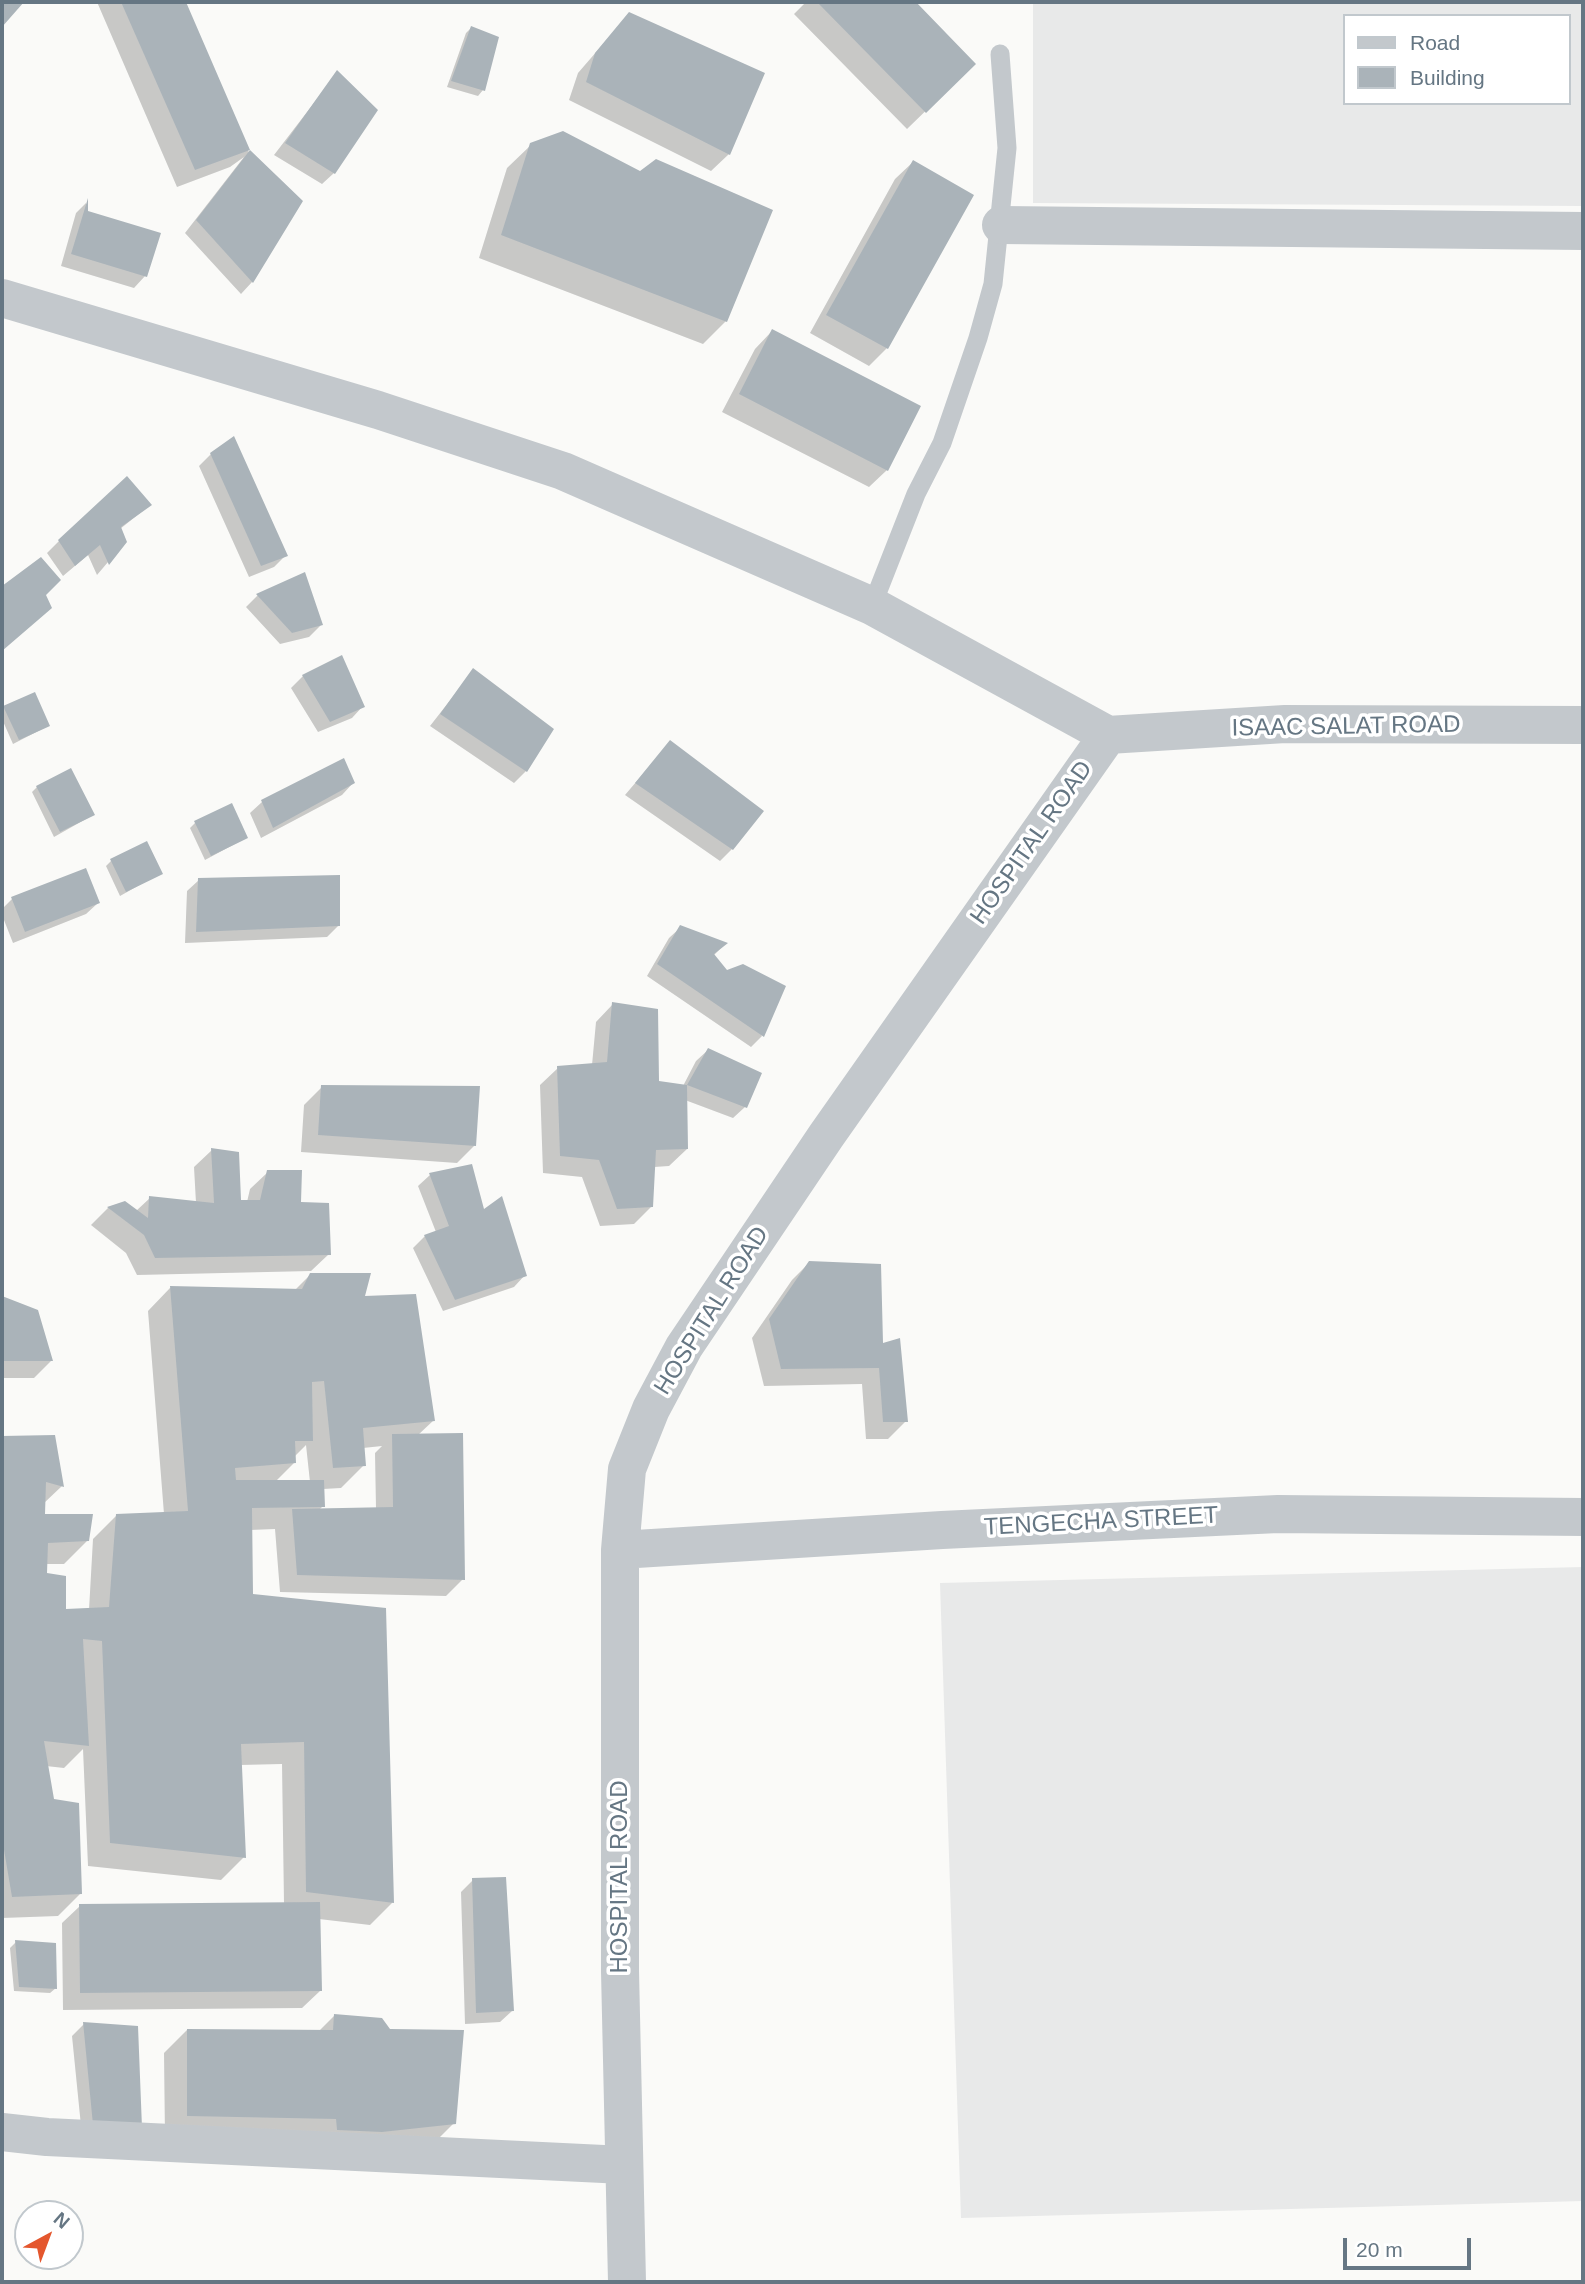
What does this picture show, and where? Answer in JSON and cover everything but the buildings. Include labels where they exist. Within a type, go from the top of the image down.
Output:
[{"type":"street","points":[[1001,225],[1583,231]]},
{"type":"street","points":[[2,298],[378,410],[563,471],[872,606],[1108,735]]},
{"type":"street","name":"ISAAC SALAT ROAD","points":[[1108,735],[1285,724],[1583,726]]},
{"type":"street","name":"HOSPITAL ROAD","points":[[627,2282],[620,1549],[627,1469],[651,1409],[684,1347],[826,1136],[1108,735]]},
{"type":"street","name":"TENGECHA STREET","points":[[620,1549],[928,1530],[1278,1514],[1583,1517]]},
{"type":"street","points":[[2,2132],[47,2137],[624,2165]]},
{"type":"lane","points":[[872,606],[916,494],[942,443],[993,284],[1007,148],[1000,54]]},
{"type":"shaded area","points":[[1033,2],[1583,2],[1583,206],[1033,203]]},
{"type":"shaded area","points":[[1583,1567],[1583,2201],[961,2218],[940,1583]]}]
